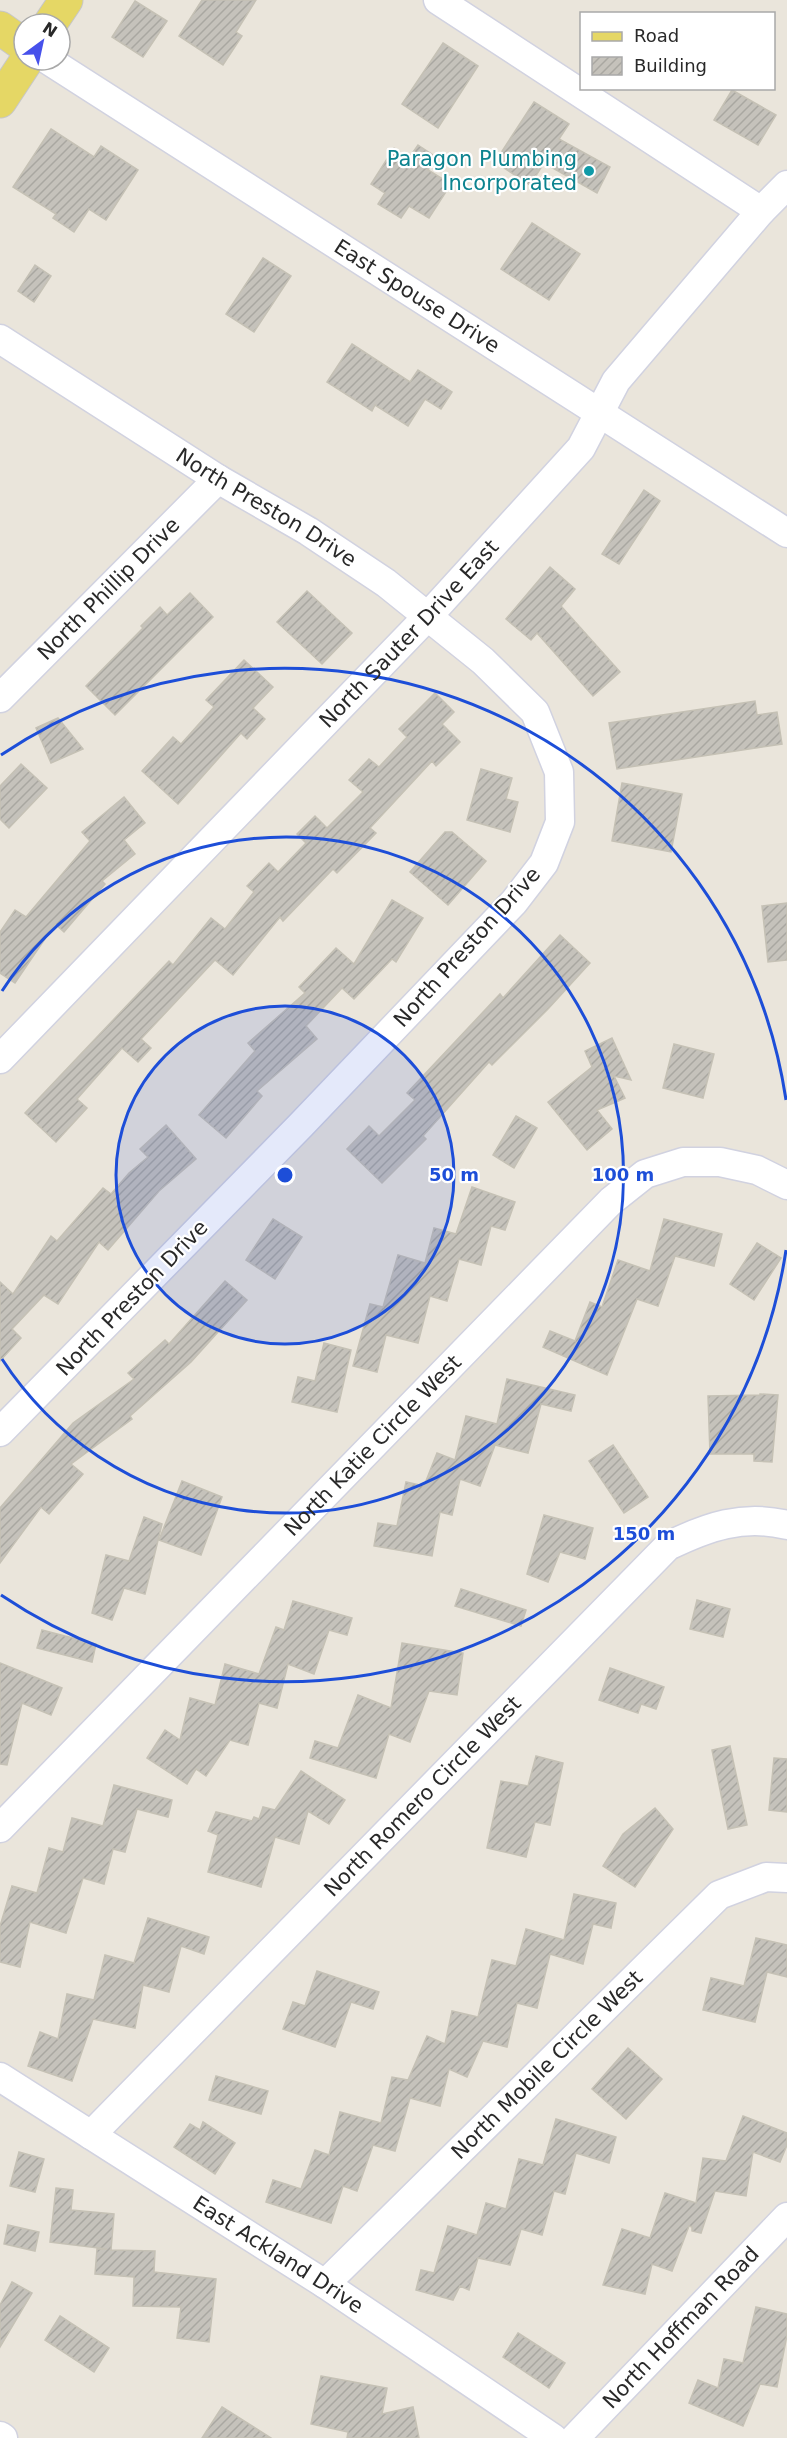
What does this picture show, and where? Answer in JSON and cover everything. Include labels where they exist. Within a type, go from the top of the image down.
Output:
[{"type":"main road","points":[[0,101],[19,72]]},
{"type":"street","points":[[438,0],[761,212]]},
{"type":"street","name":"East Spouse Drive","points":[[67,72],[787,533]]},
{"type":"street","name":"North Sauter Drive East","points":[[0,1059],[429,615],[581,448],[616,381],[761,212],[787,185]]},
{"type":"street","name":"North Preston Drive","points":[[0,339],[218,478],[308,531],[386,583],[429,615],[483,661],[535,712],[559,771],[560,822],[544,863],[514,902],[334,1091],[0,1432]]},
{"type":"street","name":"North Phillip Drive","points":[[0,698],[218,478]]},
{"type":"street","name":"North Katie Circle West","points":[[0,1828],[611,1201],[645,1174],[682,1162],[720,1162],[757,1170],[787,1185]]},
{"type":"street","name":"North Romero Circle West","points":[[91,2134],[668,1546],[704,1529],[732,1522],[777,1522],[787,1525]]},
{"type":"street","name":"North Mobile Circle West","points":[[325,2284],[719,1895],[766,1877],[787,1878]]},
{"type":"street","name":"East Ackland Drive","points":[[0,2077],[325,2284],[553,2438]]},
{"type":"street","name":"North Hoffman Road","points":[[574,2438],[787,2217]]},
{"type":"building","points":[[202,0],[256,0],[236,32],[242,36],[223,65],[179,36]]},
{"type":"building","points":[[135,1],[167,21],[143,57],[112,37]]},
{"type":"building","points":[[443,43],[478,66],[438,128],[402,104]]},
{"type":"building","points":[[732,90],[776,115],[758,145],[714,120]]},
{"type":"building","points":[[534,102],[569,124],[559,139],[610,167],[597,193],[544,163],[530,185],[495,162]]},
{"type":"building","points":[[51,129],[94,157],[101,146],[138,170],[106,220],[89,209],[74,232],[53,218],[56,214],[13,187]]},
{"type":"building","points":[[418,145],[436,157],[428,170],[451,184],[429,218],[409,206],[401,218],[378,204],[385,193],[371,184],[394,148],[409,158]]},
{"type":"building","points":[[532,223],[580,254],[549,300],[501,269]]},
{"type":"building","points":[[263,258],[291,276],[254,332],[226,314]]},
{"type":"building","points":[[35,265],[51,276],[34,302],[18,291]]},
{"type":"building","points":[[352,344],[410,382],[418,370],[452,392],[441,409],[425,399],[408,426],[375,405],[372,411],[327,382]]},
{"type":"building","points":[[644,490],[660,501],[619,564],[602,554]]},
{"type":"building","points":[[550,567],[575,589],[561,606],[620,672],[593,696],[537,633],[531,640],[506,619]]},
{"type":"building","points":[[307,591],[352,633],[322,664],[277,622]]},
{"type":"building","points":[[190,593],[213,617],[115,715],[86,686],[143,628],[141,626],[160,607],[167,615]]},
{"type":"building","points":[[244,660],[273,687],[253,708],[265,719],[247,739],[241,733],[178,804],[142,771],[173,737],[181,744],[214,707],[206,700]]},
{"type":"building","points":[[435,693],[454,712],[442,724],[460,742],[436,766],[432,761],[370,828],[376,833],[337,873],[333,869],[283,921],[280,917],[233,975],[215,960],[141,1039],[151,1048],[138,1062],[122,1048],[77,1099],[87,1108],[56,1142],[25,1113],[169,961],[173,965],[211,918],[225,929],[254,892],[247,886],[269,863],[278,872],[306,843],[297,834],[315,816],[327,828],[363,792],[349,780],[369,759],[379,767],[407,737],[399,729]]},
{"type":"building","points":[[755,701],[757,715],[777,712],[782,744],[617,769],[609,723]]},
{"type":"building","points":[[58,718],[83,749],[51,763],[36,728]]},
{"type":"building","points":[[21,764],[47,788],[9,828],[0,819],[0,786]]},
{"type":"building","points":[[481,769],[512,778],[506,799],[518,802],[510,832],[467,820]]},
{"type":"building","points":[[622,783],[682,794],[671,852],[612,841]]},
{"type":"building","points":[[124,797],[145,823],[124,840],[135,854],[102,881],[105,884],[64,932],[55,924],[15,983],[0,973],[0,932],[15,910],[26,917],[90,841],[82,832]]},
{"type":"building","points":[[445,832],[452,832],[486,861],[448,905],[410,872]]},
{"type":"building","points":[[392,900],[423,918],[396,962],[392,959],[354,999],[342,988],[306,1026],[317,1039],[257,1091],[262,1096],[226,1138],[199,1115],[255,1051],[248,1043],[305,993],[299,987],[336,948],[354,964]]},
{"type":"building","points":[[787,903],[787,960],[768,962],[762,906]]},
{"type":"building","points":[[560,935],[590,963],[492,1065],[489,1062],[423,1136],[426,1139],[382,1183],[347,1149],[369,1126],[379,1136],[415,1100],[407,1093],[500,994],[503,998]]},
{"type":"building","points":[[612,1038],[631,1080],[614,1076],[625,1098],[597,1110],[612,1129],[587,1150],[548,1102],[592,1067],[585,1051]]},
{"type":"building","points":[[674,1044],[714,1054],[703,1098],[663,1088]]},
{"type":"building","points":[[516,1116],[537,1128],[514,1168],[493,1155]]},
{"type":"building","points":[[166,1125],[196,1159],[159,1191],[108,1250],[99,1242],[58,1304],[44,1295],[12,1329],[21,1338],[0,1361],[0,1282],[13,1294],[51,1236],[57,1241],[103,1188],[111,1194],[129,1173],[148,1157],[140,1149]]},
{"type":"building","points":[[472,1187],[515,1202],[505,1230],[491,1226],[481,1265],[459,1259],[447,1301],[430,1296],[418,1343],[386,1335],[377,1372],[353,1366],[370,1304],[383,1307],[398,1255],[425,1263],[434,1228],[456,1234]]},
{"type":"building","points":[[273,1219],[302,1237],[275,1279],[246,1260]]},
{"type":"building","points":[[664,1219],[722,1234],[714,1266],[675,1256],[658,1306],[637,1299],[607,1375],[543,1347],[550,1331],[575,1341],[590,1302],[602,1307],[618,1260],[650,1271]]},
{"type":"building","points":[[757,1243],[781,1258],[754,1300],[730,1284]]},
{"type":"building","points":[[225,1281],[247,1300],[191,1362],[130,1416],[132,1419],[71,1464],[83,1474],[49,1514],[41,1507],[0,1563],[0,1508],[73,1423],[134,1379],[128,1373],[165,1340],[169,1344]]},
{"type":"building","points":[[324,1343],[351,1350],[337,1412],[292,1402],[298,1377],[315,1381]]},
{"type":"building","points":[[507,1379],[575,1395],[571,1411],[541,1404],[528,1453],[495,1445],[480,1486],[460,1479],[452,1515],[440,1512],[432,1556],[374,1546],[378,1523],[397,1526],[406,1482],[424,1486],[437,1453],[455,1460],[466,1416],[497,1424]]},
{"type":"building","points":[[778,1395],[772,1462],[754,1461],[754,1454],[710,1454],[708,1396]]},
{"type":"building","points":[[613,1445],[648,1497],[624,1513],[589,1461]]},
{"type":"building","points":[[182,1481],[222,1497],[201,1555],[159,1540]]},
{"type":"building","points":[[544,1515],[593,1528],[585,1559],[560,1552],[548,1582],[527,1574]]},
{"type":"building","points":[[144,1517],[162,1524],[145,1594],[124,1588],[112,1620],[92,1613],[106,1555],[129,1561]]},
{"type":"building","points":[[461,1589],[526,1610],[521,1626],[455,1606]]},
{"type":"building","points":[[697,1600],[730,1609],[723,1637],[690,1629]]},
{"type":"building","points":[[293,1601],[352,1618],[347,1635],[329,1630],[314,1674],[288,1664],[277,1708],[259,1703],[248,1745],[230,1740],[206,1776],[196,1769],[187,1784],[147,1758],[165,1730],[180,1740],[190,1698],[215,1705],[225,1664],[259,1674],[276,1627],[284,1630]]},
{"type":"building","points":[[42,1630],[96,1644],[92,1662],[37,1648]]},
{"type":"building","points":[[402,1643],[463,1653],[457,1695],[429,1691],[410,1742],[389,1734],[376,1778],[310,1758],[315,1741],[338,1748],[358,1695],[391,1708]]},
{"type":"building","points":[[0,1663],[62,1688],[51,1715],[22,1703],[7,1765],[0,1764]]},
{"type":"building","points":[[610,1668],[664,1687],[656,1709],[641,1704],[638,1713],[599,1700]]},
{"type":"building","points":[[730,1746],[747,1825],[728,1829],[712,1750]]},
{"type":"building","points":[[536,1756],[563,1763],[550,1825],[535,1822],[526,1857],[487,1848],[501,1781],[528,1786]]},
{"type":"building","points":[[774,1758],[787,1759],[787,1812],[769,1810]]},
{"type":"building","points":[[301,1771],[345,1800],[329,1824],[308,1811],[299,1844],[275,1837],[261,1887],[208,1872],[218,1835],[208,1831],[216,1812],[252,1821],[254,1817],[259,1819],[263,1807],[275,1810]]},
{"type":"building","points":[[114,1785],[172,1800],[168,1817],[137,1809],[125,1852],[113,1849],[104,1884],[83,1878],[66,1933],[30,1922],[20,1967],[0,1962],[0,1926],[12,1886],[37,1893],[49,1848],[63,1852],[72,1818],[103,1826]]},
{"type":"building","points":[[655,1808],[673,1829],[635,1887],[603,1866],[623,1834]]},
{"type":"building","points":[[574,1894],[616,1903],[611,1928],[593,1924],[583,1964],[550,1954],[537,2008],[517,2003],[507,2047],[483,2041],[467,2077],[449,2069],[440,2106],[410,2098],[395,2151],[373,2145],[357,2191],[343,2186],[331,2223],[266,2202],[273,2180],[301,2189],[315,2150],[329,2155],[340,2112],[381,2123],[392,2077],[408,2080],[427,2036],[445,2044],[452,2011],[478,2017],[492,1960],[516,1966],[526,1929],[564,1940]]},
{"type":"building","points":[[148,1918],[209,1937],[204,1954],[181,1946],[169,1992],[143,1985],[135,2028],[93,2019],[72,2081],[28,2066],[40,2032],[58,2039],[67,1994],[94,2000],[105,1955],[134,1963]]},
{"type":"building","points":[[756,1938],[787,1945],[787,1977],[767,1972],[755,2022],[703,2010],[711,1978],[744,1986]]},
{"type":"building","points":[[317,1971],[379,1992],[373,2009],[351,2002],[335,2047],[283,2029],[293,2002],[305,2006]]},
{"type":"building","points":[[628,2048],[662,2079],[626,2119],[592,2089]]},
{"type":"building","points":[[216,2076],[268,2091],[261,2114],[209,2100]]},
{"type":"building","points":[[743,2116],[787,2133],[787,2145],[780,2162],[753,2152],[746,2196],[715,2191],[701,2233],[692,2231],[692,2227],[689,2226],[672,2271],[652,2264],[645,2294],[603,2285],[622,2229],[650,2238],[665,2193],[696,2203],[703,2158],[726,2161]]},
{"type":"building","points":[[556,2119],[616,2137],[609,2163],[576,2153],[565,2194],[554,2191],[542,2235],[521,2229],[510,2265],[478,2258],[469,2290],[460,2286],[453,2300],[416,2290],[421,2270],[434,2273],[448,2226],[477,2235],[486,2203],[506,2209],[519,2159],[543,2165]]},
{"type":"building","points":[[203,2122],[235,2143],[215,2174],[174,2147],[190,2124],[200,2130]]},
{"type":"building","points":[[19,2152],[44,2159],[35,2192],[10,2186]]},
{"type":"building","points":[[56,2188],[73,2190],[71,2210],[114,2214],[111,2250],[155,2251],[154,2272],[216,2279],[209,2342],[177,2338],[181,2307],[133,2306],[134,2277],[95,2274],[97,2249],[107,2249],[50,2242]]},
{"type":"building","points":[[8,2225],[39,2232],[35,2251],[4,2244]]},
{"type":"building","points":[[12,2282],[32,2293],[0,2347],[0,2305]]},
{"type":"building","points":[[756,2307],[787,2314],[787,2335],[777,2387],[760,2384],[743,2426],[689,2403],[698,2380],[718,2388],[724,2359],[743,2363]]},
{"type":"building","points":[[60,2316],[109,2348],[94,2372],[45,2340]]},
{"type":"building","points":[[518,2333],[565,2363],[549,2388],[503,2357]]},
{"type":"building","points":[[321,2376],[387,2388],[382,2414],[413,2407],[419,2438],[347,2438],[348,2432],[311,2424]]},
{"type":"building","points":[[222,2407],[271,2438],[202,2438]]},
{"type":"place","name":"Paragon Plumbing Incorporated","points":[[589,171]]}]
